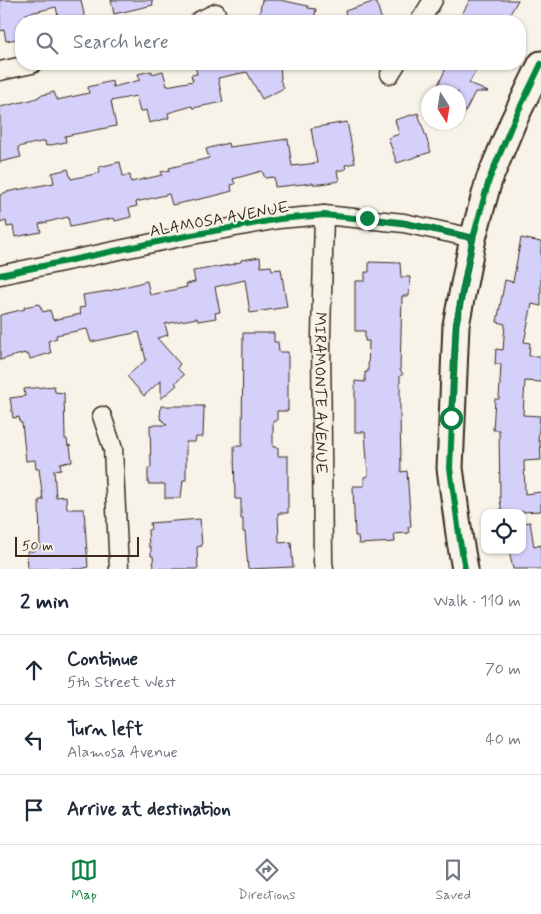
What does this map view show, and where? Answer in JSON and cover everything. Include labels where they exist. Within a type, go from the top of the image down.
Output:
[{"type":"street","points":[[423,15],[432,0]]},
{"type":"street","points":[[212,15],[216,13]]},
{"type":"street","points":[[465,569],[450,468],[456,325],[473,238],[489,180],[513,122],[541,64]]},
{"type":"street","points":[[0,71],[15,68]]},
{"type":"street","name":"ALAMOSA AVENUE","points":[[0,275],[201,233],[279,219],[324,215],[404,223],[473,238]]},
{"type":"street","name":"MIRAMONTE AVENUE","points":[[324,215],[321,336],[324,569]]},
{"type":"street","points":[[102,416],[113,449],[119,569]]},
{"type":"building","points":[[0,0],[81,0],[84,15],[58,15],[56,7],[26,15],[15,15],[15,39],[6,41],[4,30],[0,31]]},
{"type":"building","points":[[111,0],[152,0],[153,5],[114,14]]},
{"type":"building","points":[[262,0],[280,0],[316,9],[315,15],[259,15]]},
{"type":"building","points":[[470,0],[518,0],[509,15],[461,15]]},
{"type":"building","points":[[376,1],[380,15],[346,15],[345,11]]},
{"type":"building","points":[[196,70],[280,70],[280,80],[284,88],[262,99],[247,72],[218,78],[223,102],[193,108],[192,106],[168,113],[169,118],[149,123],[146,110],[140,112],[136,96],[111,101],[116,126],[65,136],[66,142],[46,146],[45,141],[18,147],[21,157],[0,162],[0,107],[31,100],[54,92],[57,100],[89,93],[88,87],[112,81],[113,87],[140,80],[138,74],[152,71],[152,74],[163,71],[167,86],[193,81],[191,75],[197,74]]},
{"type":"building","points":[[445,70],[477,70],[469,83],[488,92],[475,92],[466,110],[466,85],[438,85]]},
{"type":"building","points":[[418,113],[421,130],[424,130],[431,152],[397,163],[388,138],[399,134],[395,120]]},
{"type":"building","points":[[347,122],[355,163],[345,165],[346,169],[337,171],[339,181],[275,187],[274,177],[265,178],[262,171],[233,179],[235,184],[231,185],[232,191],[214,196],[172,205],[169,194],[136,202],[137,206],[129,208],[131,217],[115,221],[114,218],[70,227],[68,217],[39,224],[41,232],[15,237],[13,226],[7,227],[6,221],[0,223],[0,195],[6,192],[54,183],[52,173],[68,169],[71,179],[100,173],[99,167],[120,162],[123,176],[130,175],[131,182],[162,175],[161,172],[170,170],[169,168],[209,158],[206,149],[228,143],[229,147],[288,139],[292,166],[317,163],[311,128]]},
{"type":"building","points":[[521,238],[541,242],[541,306],[532,304],[524,342],[530,343],[529,356],[541,356],[541,382],[525,381],[523,415],[540,416],[538,441],[540,441],[541,460],[524,461],[525,494],[541,492],[541,511],[526,512],[526,509],[501,509],[500,500],[499,430],[493,430],[495,399],[499,399],[501,364],[495,364],[496,349],[503,350],[505,324],[497,322],[505,280],[513,282]]},
{"type":"building","points":[[260,257],[261,267],[271,266],[272,270],[281,269],[287,307],[250,313],[245,280],[215,287],[220,312],[215,313],[216,318],[198,321],[197,318],[165,324],[168,335],[157,338],[180,364],[177,368],[184,375],[175,383],[177,385],[161,399],[161,380],[144,396],[127,376],[146,360],[139,332],[91,342],[87,329],[56,335],[57,338],[48,341],[51,353],[30,359],[28,354],[26,355],[25,353],[0,360],[0,315],[39,304],[43,312],[50,310],[53,320],[81,314],[79,308],[85,307],[83,295],[109,291],[147,281],[150,295],[187,287],[186,284],[195,282],[193,271],[235,264],[241,262],[241,260]]},
{"type":"building","points":[[369,262],[400,263],[401,277],[410,277],[409,296],[402,296],[400,370],[403,374],[400,376],[400,413],[401,472],[407,471],[411,527],[408,527],[409,533],[394,534],[395,542],[359,544],[358,536],[355,536],[353,486],[364,486],[364,477],[368,476],[365,432],[355,432],[355,381],[365,382],[365,372],[368,372],[369,341],[365,341],[365,331],[355,331],[355,281],[365,281],[365,272],[369,272]]},
{"type":"building","points":[[243,333],[274,333],[274,342],[278,342],[279,352],[288,352],[288,411],[277,411],[277,421],[273,421],[273,447],[278,447],[278,456],[288,456],[288,513],[278,513],[279,543],[291,542],[293,567],[248,569],[245,532],[243,532],[243,519],[241,519],[241,499],[235,499],[234,446],[242,446]]},
{"type":"building","points":[[54,386],[55,392],[64,393],[65,439],[67,439],[68,446],[70,445],[72,462],[60,463],[61,469],[54,470],[56,497],[66,496],[67,509],[84,509],[88,567],[81,569],[28,569],[27,551],[34,551],[34,548],[40,548],[39,500],[43,500],[39,469],[36,469],[35,460],[26,461],[22,423],[20,423],[19,417],[13,418],[10,398],[25,396],[24,389]]},
{"type":"building","points":[[161,406],[204,406],[203,437],[196,437],[195,442],[186,442],[186,480],[183,480],[181,498],[165,498],[165,484],[148,484],[148,468],[151,468],[150,425],[167,425],[160,418]]},
{"type":"building","points":[[200,519],[202,546],[197,547],[198,569],[154,569],[151,547],[149,547],[148,530],[151,529],[150,523]]},
{"type":"building","points":[[526,522],[530,522],[534,547],[541,545],[541,569],[513,569],[510,554],[526,554]]},
{"type":"cycle path","points":[[465,569],[450,468],[456,325],[473,238],[489,180],[513,122],[541,64]]},
{"type":"cycle path","points":[[0,275],[181,237],[279,219],[324,215],[404,223],[473,238]]},
{"type":"route","points":[[367,218],[404,223],[473,238],[456,325],[451,418]]}]
